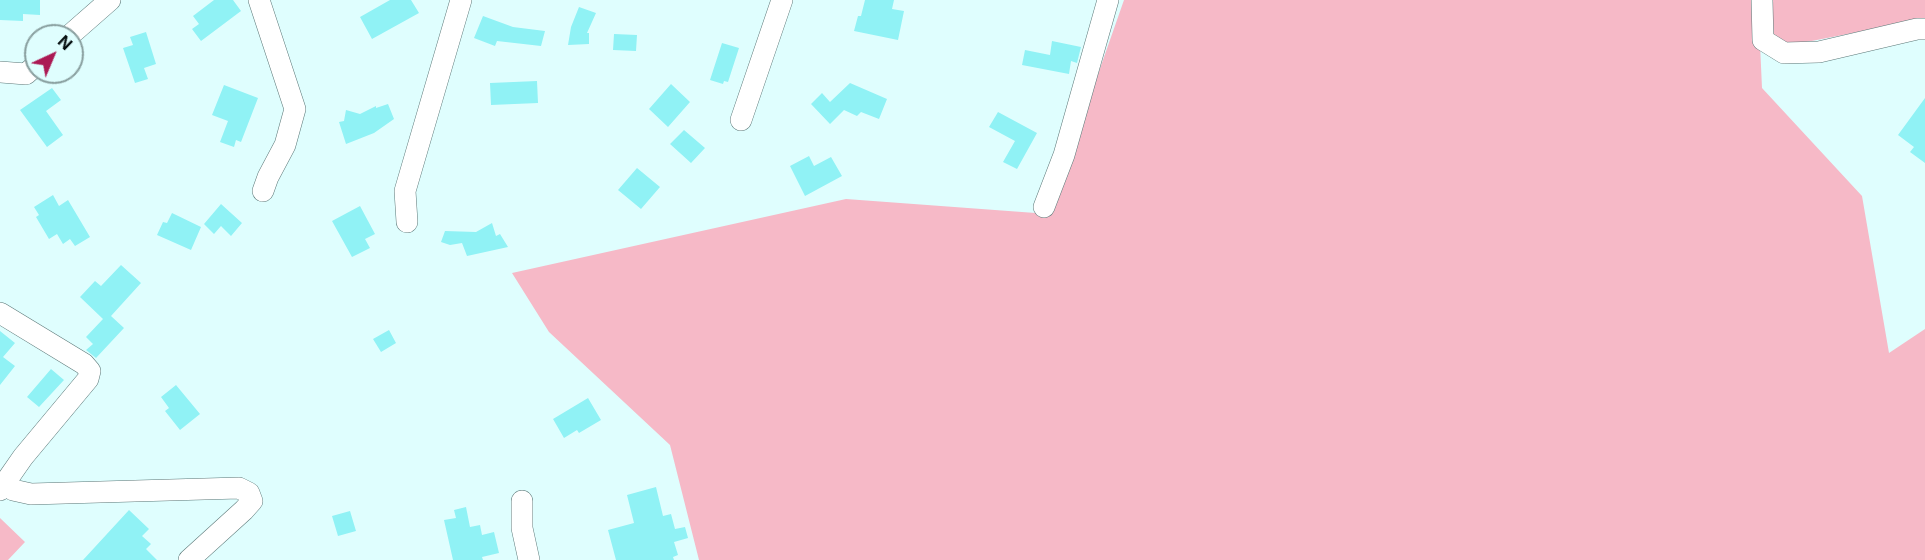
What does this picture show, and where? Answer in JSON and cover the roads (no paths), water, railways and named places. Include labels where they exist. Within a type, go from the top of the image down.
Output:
[{"type":"street","points":[[83,24],[110,0]]},
{"type":"street","points":[[259,0],[295,109],[285,145],[267,177],[263,191]]},
{"type":"street","points":[[407,222],[405,191],[461,0]]},
{"type":"street","points":[[741,120],[782,0]]},
{"type":"street","points":[[1044,207],[1064,155],[1108,0]]},
{"type":"street","points":[[1762,0],[1763,40],[1784,53],[1819,52],[1925,29]]},
{"type":"street","points":[[0,72],[24,74]]},
{"type":"street","points":[[0,313],[84,364],[90,371],[88,379],[23,457],[3,487],[31,494],[239,488],[249,493],[252,501],[244,510],[189,560]]},
{"type":"street","points":[[522,501],[522,528],[529,560]]}]
